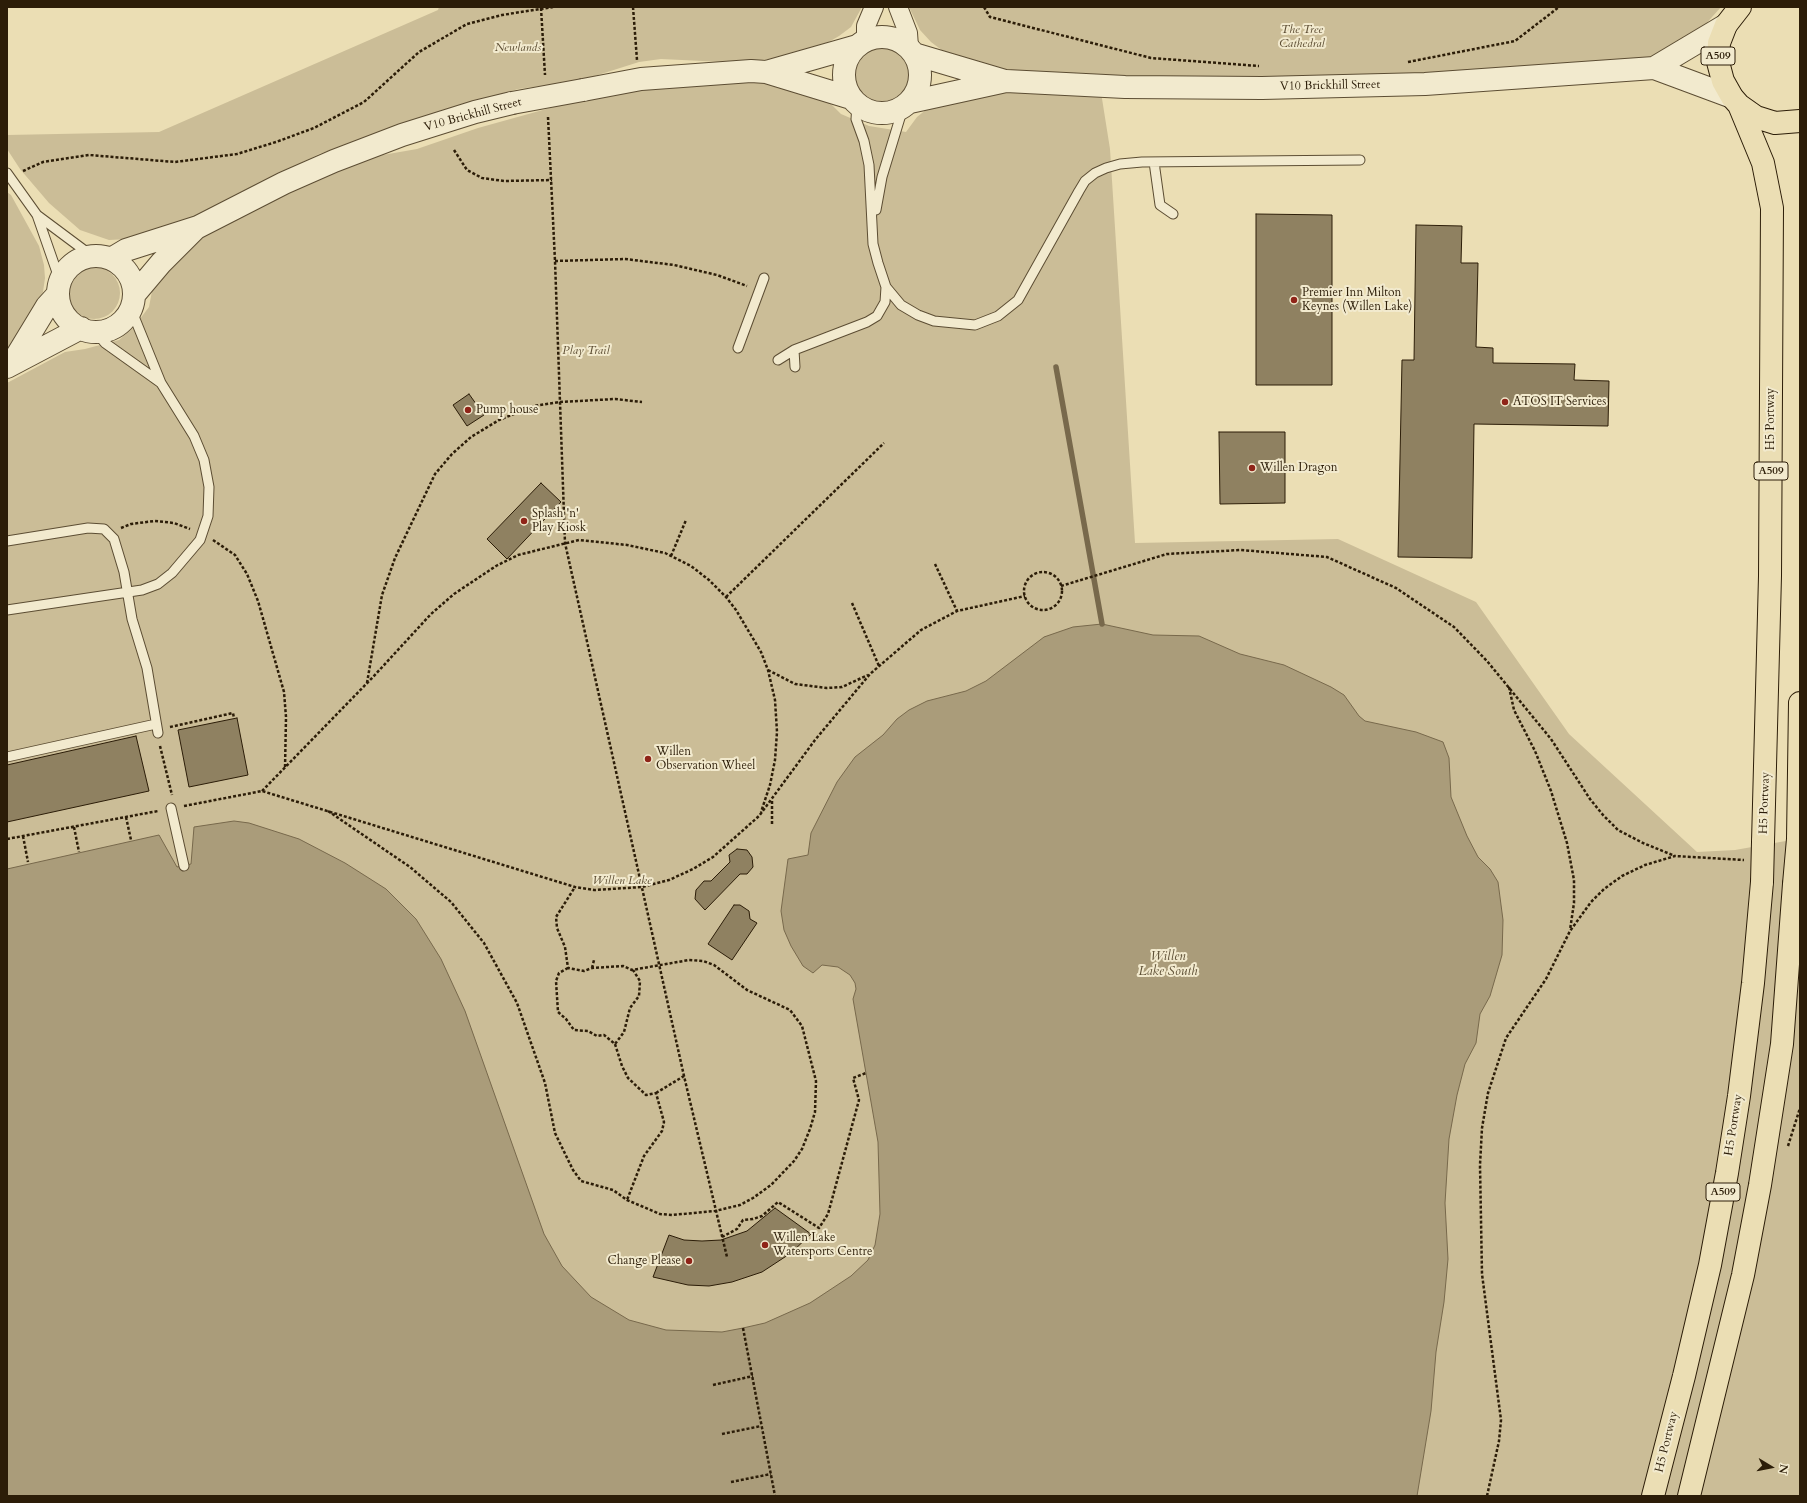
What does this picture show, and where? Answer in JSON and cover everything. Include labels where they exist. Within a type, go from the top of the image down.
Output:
[{"type":"main road","name":"A509","points":[[1740,7],[1726,25],[1719,43],[1718,62],[1723,81],[1735,101],[1756,117],[1775,123],[1800,121]]},
{"type":"main road","name":"H5 Portway","points":[[1652,1496],[1684,1376],[1710,1265],[1727,1173],[1739,1096],[1753,983],[1762,882],[1770,576],[1772,208],[1763,163],[1735,101]]},
{"type":"main road","name":"A509","points":[[1689,1496],[1742,1282],[1760,1185],[1782,1044],[1798,839],[1800,703]]},
{"type":"street","points":[[862,43],[866,26],[874,7]]},
{"type":"street","points":[[898,7],[908,33],[911,50],[918,62],[920,79],[917,91],[906,105],[884,114],[874,113],[854,101],[846,88],[844,76],[845,65],[850,55],[862,43],[884,37],[897,40],[911,50]]},
{"type":"street","name":"V10 Brickhill Street","points":[[1654,68],[1726,25]]},
{"type":"street","name":"V10 Brickhill Street","points":[[766,72],[862,43]]},
{"type":"street","name":"V10 Brickhill Street","points":[[911,50],[1006,81],[1125,87],[1277,87],[1425,84],[1654,68],[1735,101]]},
{"type":"street","name":"V10 Brickhill Street","points":[[101,257],[198,227],[284,183],[334,161],[402,135],[475,112],[512,103],[641,79],[751,71],[766,72],[854,101]]},
{"type":"street","name":"V10 Brickhill Street","points":[[906,105],[1006,81]]},
{"type":"street","name":"V10 Brickhill Street","points":[[132,302],[161,262],[198,227]]},
{"type":"street","points":[[10,365],[59,288],[65,272],[80,260],[101,257],[120,265],[128,274],[132,284],[132,302],[124,318],[116,326],[106,330],[88,330],[72,323],[65,314],[60,305],[59,288]]},
{"type":"street","points":[[10,365],[88,330]]},
{"type":"lane","points":[[854,101],[856,119],[864,141],[869,166],[873,244],[886,287],[901,305],[934,321],[975,325],[998,316],[1018,300],[1086,181],[1095,172],[1120,164],[1154,162],[1360,160]]},
{"type":"lane","points":[[873,221],[882,177],[906,105]]},
{"type":"lane","points":[[1154,162],[1160,206],[1173,214]]},
{"type":"lane","points":[[8,175],[37,216],[59,288]]},
{"type":"lane","points":[[37,216],[101,257]]},
{"type":"lane","points":[[738,348],[764,278]]},
{"type":"lane","points":[[778,360],[794,350],[855,328],[873,319],[881,311],[885,302],[886,287]]},
{"type":"lane","points":[[7,610],[142,590],[158,584],[172,573],[188,556],[200,540],[208,516],[209,488],[204,460],[194,436],[162,383],[132,302]]},
{"type":"lane","points":[[88,330],[162,383]]},
{"type":"lane","points":[[794,350],[795,367]]},
{"type":"lane","points":[[7,541],[88,528],[104,529],[114,539],[128,593],[132,619],[147,668],[157,729],[7,757]]},
{"type":"lane","points":[[172,808],[184,866]]},
{"type":"path","points":[[541,7],[545,75]]},
{"type":"path","points":[[8,175],[43,162],[89,154],[175,162],[237,154],[276,142],[314,128],[364,102],[419,52],[467,24],[541,7],[553,7]]},
{"type":"path","points":[[633,7],[637,64]]},
{"type":"path","points":[[984,7],[990,16],[1150,58],[1265,66]]},
{"type":"path","points":[[1401,63],[1515,41],[1559,7]]},
{"type":"path","points":[[548,116],[552,180],[565,543],[684,1076],[727,1257]]},
{"type":"path","points":[[454,150],[467,170],[482,178],[504,181],[552,180]]},
{"type":"path","points":[[555,261],[625,259],[674,265],[717,275],[760,290]]},
{"type":"path","points":[[367,683],[382,595],[395,558],[435,474],[452,454],[471,437],[499,420],[534,406],[560,402],[614,399],[642,402]]},
{"type":"path","points":[[726,597],[884,443]]},
{"type":"path","points":[[671,556],[686,520]]},
{"type":"path","points":[[108,533],[131,524],[155,521],[174,523],[202,534],[235,555],[247,574],[258,601],[284,692],[286,717],[285,769]]},
{"type":"path","points":[[262,791],[285,769],[431,614],[464,586],[496,566],[518,555],[579,540],[627,545],[671,556],[692,566],[726,597],[748,628],[768,670],[775,700],[777,732],[775,760],[770,785],[759,816]]},
{"type":"path","points":[[1061,586],[1167,554],[1241,550],[1327,557],[1396,588],[1454,627],[1509,686],[1552,739],[1590,799],[1618,830],[1643,843],[1675,856],[1745,860]]},
{"type":"path","points":[[935,564],[957,611]]},
{"type":"path","points":[[1044,572],[1051,574],[1057,578],[1061,586],[1060,599],[1050,609],[1035,608],[1030,605],[1025,596],[1025,586],[1030,578],[1035,574],[1044,572]]},
{"type":"path","points":[[768,670],[795,684],[827,688],[842,687],[858,682],[870,674],[921,630],[957,611],[1025,596]]},
{"type":"path","points":[[852,603],[879,666]]},
{"type":"path","points":[[7,839],[262,791],[575,887],[594,890],[642,887],[670,880],[713,857],[759,816],[815,740],[870,674]]},
{"type":"path","points":[[1509,686],[1514,710],[1535,751],[1551,792],[1567,843],[1574,880],[1574,903],[1570,931]]},
{"type":"path","points":[[172,808],[157,729],[233,713],[234,718]]},
{"type":"path","points":[[180,724],[182,729]]},
{"type":"path","points":[[772,799],[772,824]]},
{"type":"path","points":[[328,811],[410,867],[451,902],[484,943],[517,1003],[545,1083],[556,1133],[573,1170],[581,1181],[613,1190],[627,1200],[660,1214],[672,1215],[715,1211],[740,1204],[763,1192],[786,1170],[802,1149],[814,1112],[816,1081],[812,1059],[802,1026],[790,1010],[747,990],[714,965],[703,961],[689,960],[632,970]]},
{"type":"path","points":[[126,817],[131,840]]},
{"type":"path","points":[[74,826],[79,852]]},
{"type":"path","points":[[22,836],[28,862]]},
{"type":"path","points":[[1487,1496],[1499,1441],[1501,1420],[1482,1274],[1480,1213],[1482,1128],[1488,1093],[1506,1038],[1546,979],[1570,931],[1591,902],[1604,889],[1622,876],[1645,865],[1675,856]]},
{"type":"path","points":[[568,968],[565,947],[557,928],[556,917],[575,887]]},
{"type":"path","points":[[592,968],[594,960]]},
{"type":"path","points":[[615,1044],[624,1032],[630,1008],[638,996],[640,981],[632,970],[623,966],[592,968],[584,971],[568,968],[559,973],[556,981],[558,1012],[566,1019],[574,1030],[593,1032],[597,1036],[604,1035],[615,1044],[622,1066],[628,1078],[638,1090],[646,1095],[656,1093],[684,1076]]},
{"type":"path","points":[[722,1237],[737,1229],[743,1220],[754,1219],[762,1216],[778,1202],[819,1228],[828,1214],[859,1100],[853,1078],[866,1073]]},
{"type":"path","points":[[627,1200],[644,1156],[662,1131],[664,1122],[656,1093]]},
{"type":"path","points":[[743,1328],[775,1496]]},
{"type":"path","points":[[713,1385],[753,1376]]},
{"type":"path","points":[[722,1434],[761,1426]]},
{"type":"path","points":[[731,1482],[771,1474]]},
{"type":"green space","name":"Newlands","points":[[439,7],[862,7],[851,27],[839,36],[827,43],[795,55],[762,60],[724,62],[661,59],[639,62],[579,81],[518,89],[406,124],[319,154],[177,225],[128,239],[109,240],[80,230],[49,203],[20,169],[7,149],[7,135],[159,132],[438,10]]},
{"type":"green space","name":"Willen Lake","points":[[909,7],[1721,7],[1704,26],[1647,60],[1425,84],[1100,86],[1110,149],[1135,543],[1338,539],[1476,602],[1569,734],[1697,852],[1735,850],[1797,839],[1800,703],[1800,1496],[7,1496],[7,383],[65,352],[85,349],[119,340],[133,328],[149,307],[152,291],[167,269],[188,249],[207,234],[250,210],[371,157],[417,149],[478,128],[586,98],[714,81],[770,83],[828,101],[841,114],[869,126],[906,132],[917,117],[927,109],[953,97],[1098,86],[979,65],[947,54],[931,42],[920,30]]},
{"type":"green space","points":[[882,48],[892,50],[901,56],[907,65],[909,75],[907,85],[901,94],[892,100],[882,102],[872,100],[863,94],[857,85],[855,75],[857,65],[863,56],[872,50]]},
{"type":"green space","points":[[7,192],[11,195],[39,246],[44,265],[45,278],[43,292],[35,311],[7,350]]},
{"type":"green space","points":[[89,267],[99,267],[113,274],[120,288],[120,298],[113,312],[99,319],[89,319],[79,315],[72,308],[68,298],[68,288],[72,278],[79,271]]},
{"type":"water","name":"Willen Lake South","points":[[1102,624],[1153,635],[1199,636],[1240,654],[1284,665],[1331,687],[1344,695],[1359,716],[1365,721],[1416,732],[1443,742],[1449,758],[1451,797],[1467,836],[1478,857],[1490,869],[1498,882],[1503,920],[1502,955],[1490,996],[1480,1014],[1476,1043],[1465,1064],[1457,1095],[1449,1139],[1445,1203],[1448,1259],[1444,1302],[1436,1352],[1431,1411],[1417,1496],[7,1496],[7,869],[159,835],[177,867],[191,864],[194,827],[234,821],[249,823],[299,839],[345,863],[386,889],[416,919],[441,959],[465,1011],[544,1234],[562,1266],[591,1297],[629,1320],[666,1330],[722,1332],[743,1328],[765,1323],[810,1303],[851,1276],[868,1260],[875,1245],[880,1214],[878,1142],[853,999],[856,989],[855,983],[850,975],[838,967],[822,965],[813,973],[803,966],[791,946],[784,930],[781,911],[788,859],[808,855],[811,833],[837,782],[855,757],[883,735],[897,719],[909,710],[927,701],[966,691],[986,681],[1044,637],[1073,627]]},
{"type":"building","name":"Premier Inn Milton Keynes (Willen Lake)","points":[[1256,214],[1332,215],[1332,385],[1256,385]]},
{"type":"building","name":"ATOS IT Services","points":[[1416,225],[1462,226],[1461,263],[1478,263],[1476,347],[1493,348],[1493,363],[1575,364],[1574,380],[1609,381],[1608,426],[1474,424],[1472,558],[1398,557],[1402,360],[1414,360]]},
{"type":"building","name":"Pump house","points":[[469,394],[484,415],[467,426],[453,405]]},
{"type":"building","name":"Willen Dragon","points":[[1219,432],[1285,432],[1285,503],[1220,504]]},
{"type":"building","name":"Splash 'n' Play Kiosk","points":[[541,483],[561,502],[507,559],[487,539]]},
{"type":"building","points":[[237,718],[248,775],[189,787],[178,730]]},
{"type":"building","points":[[136,736],[149,791],[7,822],[7,765]]},
{"type":"building","points":[[737,849],[747,850],[752,857],[753,867],[747,874],[740,874],[705,910],[695,899],[696,890],[704,881],[711,881],[730,862],[729,855]]},
{"type":"building","points":[[734,905],[740,905],[749,911],[750,919],[757,923],[732,960],[708,944]]},
{"type":"building","name":"Willen Lake Watersports Centre","points":[[775,1208],[811,1234],[791,1253],[762,1272],[732,1282],[709,1286],[688,1285],[653,1277],[669,1235],[684,1240],[721,1240],[747,1231]]},
{"type":"waterway","points":[[1056,367],[1102,624]]},
{"type":"place","name":"Premier Inn Milton Keynes (Willen Lake)","points":[[1294,300]]},
{"type":"place","name":"ATOS IT Services","points":[[1505,402]]},
{"type":"place","name":"Pump house","points":[[468,410]]},
{"type":"place","name":"Willen Dragon","points":[[1252,468]]},
{"type":"place","name":"Splash 'n' Play Kiosk","points":[[524,521]]},
{"type":"place","name":"Willen Observation Wheel","points":[[648,759]]},
{"type":"place","name":"Willen Lake Watersports Centre","points":[[765,1245]]},
{"type":"place","name":"Change Please","points":[[689,1261]]},
{"type":"park label","name":"The Tree Cathedral","points":[[1302,37]]},
{"type":"park label","name":"Play Trail","points":[[586,351]]}]
